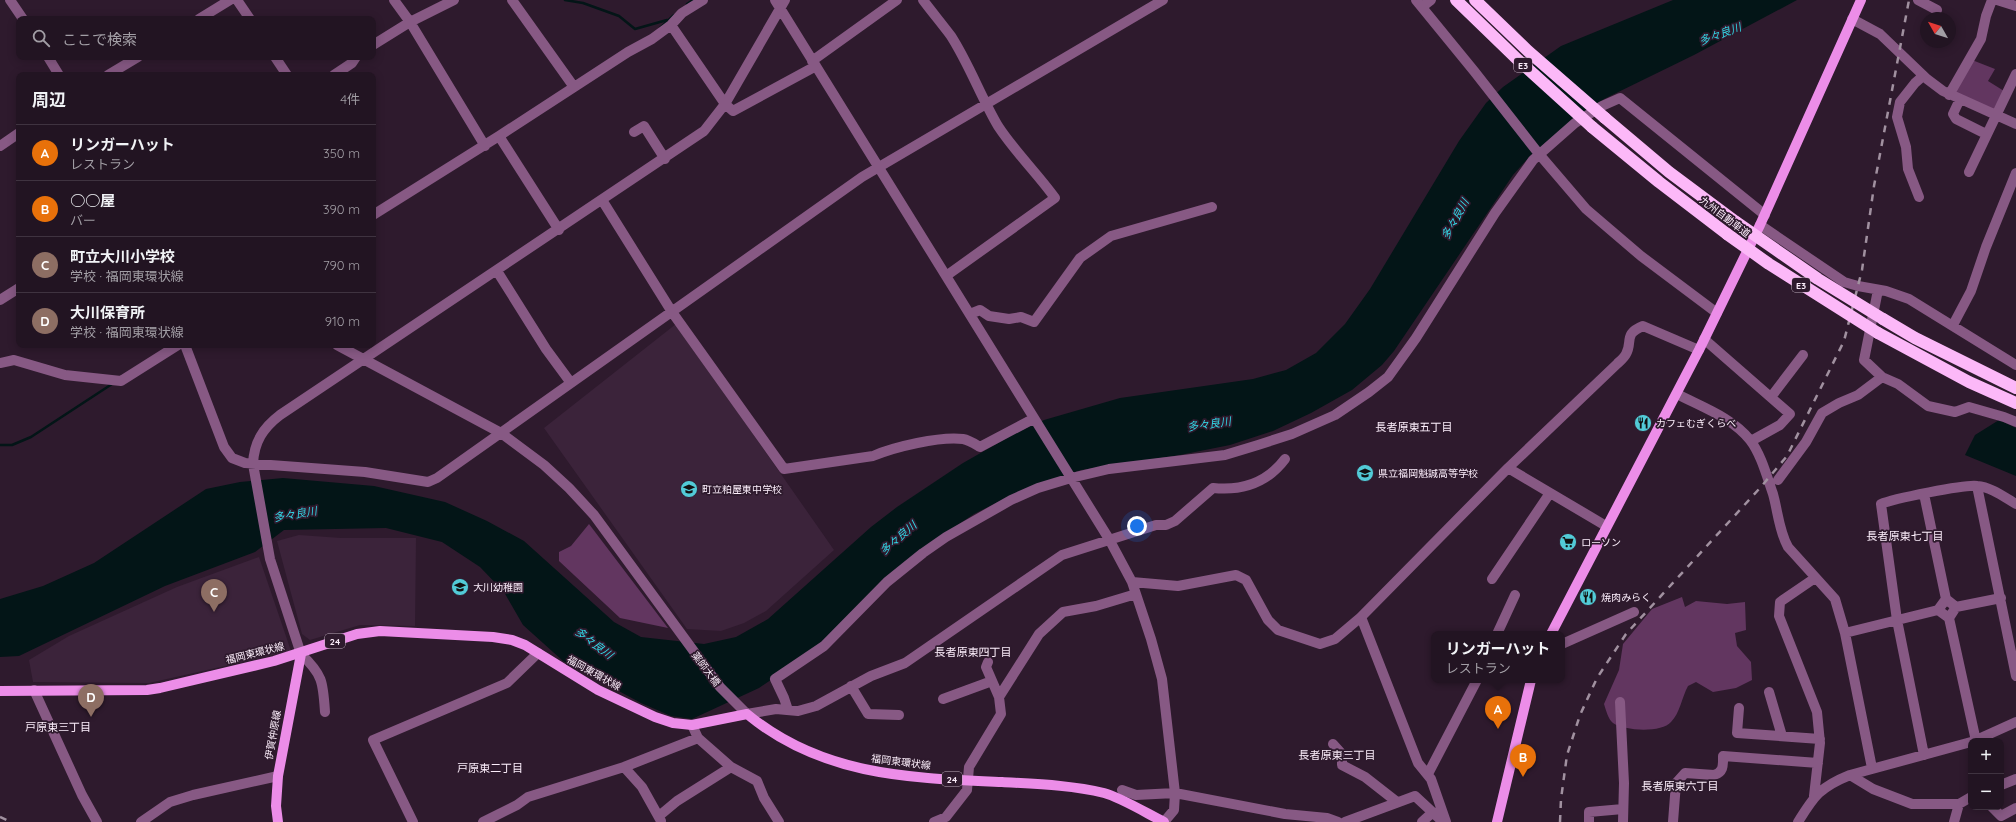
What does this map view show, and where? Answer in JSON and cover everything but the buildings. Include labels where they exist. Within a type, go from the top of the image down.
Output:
[{"type":"highway","name":"九州自動車道","points":[[1456,0],[1518,60],[1592,127],[1659,182],[1727,234],[1775,268],[1878,333],[1969,382],[2016,403]]},
{"type":"highway","name":"九州自動車道","points":[[1475,0],[1528,51],[1605,118],[1669,172],[1736,222],[1818,279],[1921,342],[2016,388]]},
{"type":"main road","points":[[1552,631],[1700,350],[1760,226],[1861,0]]},
{"type":"main road","name":"福岡東環状線","points":[[0,691],[147,690],[188,682],[301,654],[357,634],[380,631],[493,637],[512,640],[538,653],[598,690],[673,724],[692,725],[747,714],[774,735],[823,759],[878,773],[968,781],[1068,787],[1106,793],[1164,822]]},
{"type":"main road","name":"伊賀仲原線","points":[[278,822],[276,806],[278,776],[301,654]]},
{"type":"main road","points":[[1497,822],[1530,683]]},
{"type":"street","points":[[10,0],[21,16]]},
{"type":"street","points":[[205,16],[230,0]]},
{"type":"street","points":[[237,0],[248,16]]},
{"type":"street","points":[[394,0],[410,22],[485,146]]},
{"type":"street","points":[[376,43],[410,22],[454,0]]},
{"type":"street","points":[[512,0],[574,87]]},
{"type":"street","points":[[671,25],[725,104],[733,111],[814,64],[897,0]]},
{"type":"street","points":[[923,0],[951,36],[998,124],[1012,146],[1055,198],[946,276]]},
{"type":"street","points":[[186,348],[228,454],[232,458],[254,468],[365,472],[428,482],[437,478],[878,167],[1163,0]]},
{"type":"street","points":[[1431,0],[1419,3],[1537,152],[1586,209],[1615,235],[1673,282],[1717,313]]},
{"type":"street","points":[[1918,0],[1936,10]]},
{"type":"street","points":[[1949,95],[1981,39],[1986,16],[1992,0]]},
{"type":"street","points":[[1997,0],[2016,6]]},
{"type":"street","points":[[376,210],[485,146],[671,25],[682,13],[700,1]]},
{"type":"street","points":[[780,3],[814,64],[970,314],[1033,419],[1109,539],[1132,582],[1162,678],[1175,793],[1174,810],[1164,822]]},
{"type":"street","points":[[325,712],[322,681],[312,664],[301,654],[270,559],[254,468],[254,450],[259,438],[272,421],[560,230],[704,131],[725,104],[780,3]]},
{"type":"street","points":[[1852,19],[1880,34],[1923,76],[1949,95],[2016,124]]},
{"type":"street","points":[[50,60],[57,72]]},
{"type":"street","points":[[113,72],[133,60]]},
{"type":"street","points":[[277,60],[285,72]]},
{"type":"street","points":[[338,72],[354,60]]},
{"type":"street","points":[[1969,172],[1995,115],[2016,74]]},
{"type":"street","points":[[1919,197],[1908,169],[1906,148],[1897,117],[1900,102],[1915,83],[1923,76]]},
{"type":"street","points":[[788,710],[775,680],[824,646],[887,582],[940,541],[986,513],[1038,488],[1071,478],[1109,469],[1225,455],[1292,434],[1335,414],[1369,392],[1388,377],[1416,338],[1495,213],[1537,152],[1575,123],[1602,106],[1620,98],[1729,188],[1765,215]]},
{"type":"street","points":[[1960,100],[1953,114],[1956,119],[1986,134]]},
{"type":"street","points":[[634,132],[644,126],[665,159]]},
{"type":"street","points":[[0,146],[16,135]]},
{"type":"street","points":[[499,136],[560,230]]},
{"type":"street","points":[[1953,325],[1971,291],[1986,247],[2016,173]]},
{"type":"street","points":[[602,200],[672,312],[784,469],[873,456],[886,450],[949,439],[965,440],[980,447],[1033,419]]},
{"type":"street","points":[[970,314],[980,310],[989,316],[1009,319],[1021,316],[1034,322],[1080,258],[1111,236],[1212,207]]},
{"type":"street","points":[[1760,226],[1844,282],[1909,299],[2016,365]]},
{"type":"street","points":[[497,271],[546,349],[571,383]]},
{"type":"street","points":[[0,300],[16,290]]},
{"type":"street","points":[[1878,290],[1864,360],[1882,377],[1898,384],[1928,406],[1955,412],[1969,407],[2016,422]]},
{"type":"street","points":[[1132,582],[1178,586],[1236,575],[1246,580],[1268,620],[1278,630],[1320,644],[1335,639],[1361,617],[1508,468],[1627,354],[1629,337],[1637,328],[1644,326],[1700,350]]},
{"type":"street","points":[[1704,339],[1790,414],[1780,425],[1751,441]]},
{"type":"street","points":[[0,363],[14,360],[65,375],[121,381],[173,348]]},
{"type":"street","name":"薬師大橋","points":[[343,348],[501,433],[544,465],[581,501],[734,704],[747,714]]},
{"type":"street","points":[[1771,397],[1803,355]]},
{"type":"street","points":[[1778,480],[1806,442],[1822,413],[1839,403],[1858,395],[1882,377]]},
{"type":"street","points":[[1678,394],[1723,418],[1739,429],[1751,441],[1761,461],[1773,494],[1783,539],[1788,547],[1835,599],[1845,633],[1872,768]]},
{"type":"street","points":[[747,714],[776,709],[798,710],[816,706],[871,676],[905,663],[1062,555],[1156,525],[1166,525],[1175,521],[1213,488],[1240,488],[1254,484],[1276,472],[1284,459]]},
{"type":"street","points":[[1508,468],[1606,526]]},
{"type":"street","points":[[1977,486],[2016,676]]},
{"type":"street","points":[[1924,755],[1897,620],[1881,504],[1924,494],[1977,486],[1994,492],[2016,504]]},
{"type":"street","points":[[1492,579],[1550,493]]},
{"type":"street","points":[[1924,494],[1946,599],[1956,607]]},
{"type":"street","points":[[1814,796],[1820,739],[1817,712],[1779,616],[1780,602],[1815,578]]},
{"type":"street","points":[[999,697],[1038,634],[1063,612],[1096,606],[1136,594]]},
{"type":"street","points":[[1498,631],[1515,595]]},
{"type":"street","points":[[1949,618],[1956,607],[2001,598]]},
{"type":"street","points":[[1845,633],[1938,610],[1946,599]]},
{"type":"street","points":[[1938,610],[1949,618],[1973,738]]},
{"type":"street","points":[[1565,643],[1634,612]]},
{"type":"street","points":[[1361,617],[1418,763],[1431,779],[1446,822]]},
{"type":"street","points":[[413,822],[372,740],[507,683],[538,653]]},
{"type":"street","points":[[934,822],[946,817],[968,790],[969,767],[1001,714],[999,697],[986,667],[988,662]]},
{"type":"street","points":[[943,699],[992,681]]},
{"type":"street","points":[[1428,774],[1475,683]]},
{"type":"street","points":[[851,686],[868,714],[899,715]]},
{"type":"street","points":[[34,690],[82,795],[97,822]]},
{"type":"street","points":[[1768,692],[1782,736]]},
{"type":"street","points":[[1620,702],[1624,783],[1623,822]]},
{"type":"street","points":[[1739,708],[1737,733],[1820,739]]},
{"type":"street","points":[[1981,738],[2016,722]]},
{"type":"street","points":[[692,725],[698,738],[731,767],[757,781],[764,798],[779,822]]},
{"type":"street","points":[[483,822],[518,806],[528,797],[624,767],[698,738]]},
{"type":"street","points":[[1798,822],[1814,796],[1832,782],[1872,768],[1968,743]]},
{"type":"street","points":[[1333,744],[1342,754],[1342,764],[1365,777],[1397,802]]},
{"type":"street","points":[[1673,822],[1676,783],[1685,773],[1719,774],[1723,769],[1723,756],[1818,763]]},
{"type":"street","points":[[624,767],[642,787],[660,819],[677,801],[731,767]]},
{"type":"street","points":[[1850,775],[1873,788],[1912,804],[1959,804],[1968,798]]},
{"type":"street","points":[[141,822],[154,812],[176,800],[278,776]]},
{"type":"street","points":[[2004,784],[2016,779]]},
{"type":"street","points":[[1122,790],[1136,795],[1175,793],[1285,814],[1327,818],[1338,822]]},
{"type":"street","points":[[1345,822],[1415,796],[1443,822]]},
{"type":"street","points":[[1954,822],[1959,804]]},
{"type":"street","points":[[1589,822],[1589,812],[1623,808]]},
{"type":"street","points":[[1995,810],[2000,816],[2016,808]]},
{"type":"street","points":[[1422,822],[1433,812]]},
{"type":"shaded area","points":[[1972,60],[1995,69],[1988,81],[2004,91],[1993,111],[1955,92]]},
{"type":"shaded area","name":"町立粕屋東中学校","points":[[676,324],[834,550],[766,611],[744,623],[721,631],[687,629],[544,428]]},
{"type":"shaded area","points":[[589,524],[668,628],[620,618],[559,561],[559,552],[571,546]]},
{"type":"shaded area","points":[[299,535],[341,538],[416,538],[415,626],[360,625],[310,640],[302,634],[277,541]]},
{"type":"shaded area","points":[[259,557],[291,651],[149,683],[33,682],[29,660],[69,636],[177,587]]},
{"type":"shaded area","points":[[1682,597],[1685,607],[1696,601],[1727,604],[1745,602],[1746,630],[1735,633],[1737,646],[1751,662],[1752,680],[1736,688],[1713,692],[1696,682],[1688,686],[1679,710],[1671,722],[1666,726],[1643,730],[1618,726],[1608,717],[1604,704],[1619,670],[1623,644],[1652,609]]},
{"type":"water","name":"多々良川","points":[[1673,0],[1797,0],[1694,55],[1604,99],[1572,120],[1531,155],[1513,175],[1394,351],[1382,365],[1352,390],[1311,413],[1273,431],[1230,445],[1180,455],[1081,470],[1018,492],[974,514],[929,544],[806,656],[759,688],[692,719],[671,716],[641,703],[563,661],[523,625],[504,592],[480,567],[442,542],[386,528],[284,530],[255,552],[165,586],[19,656],[0,657],[0,599],[43,586],[94,563],[206,489],[240,482],[283,478],[374,486],[445,502],[487,521],[524,541],[614,622],[641,637],[704,644],[736,637],[768,619],[871,527],[897,507],[963,463],[1014,434],[1044,420],[1120,398],[1253,379],[1286,370],[1316,353],[1345,324],[1370,289],[1459,141],[1486,103],[1503,87],[1561,46]]},
{"type":"water","points":[[1999,420],[2016,428],[2016,476],[1965,455],[1975,435]]},
{"type":"waterway","points":[[565,0],[583,3],[619,16],[635,29],[667,20]]},
{"type":"waterway","points":[[687,4],[693,0]]},
{"type":"waterway","points":[[660,28],[674,15]]},
{"type":"waterway","points":[[0,445],[12,445],[31,437],[112,384]]},
{"type":"railway","points":[[1560,822],[1561,799],[1567,755],[1580,715],[1597,678],[1626,634],[1760,488],[1787,456],[1844,341],[1862,270],[1874,186],[1909,0]]},
{"type":"railway","points":[[0,817],[11,822]]},
{"type":"place","name":"カフェむぎくらべ","points":[[1643,423]]},
{"type":"place","name":"県立福岡魁誠高等学校","points":[[1365,473]]},
{"type":"place","name":"町立粕屋東中学校","points":[[689,489]]},
{"type":"place","name":"ローソン","points":[[1568,542]]},
{"type":"place","name":"大川幼稚園","points":[[460,587]]},
{"type":"place","name":"焼肉みらく","points":[[1588,597]]},
{"type":"place","name":"町立大川小学校","points":[[214,612]]},
{"type":"place","name":"大川保育所","points":[[91,717]]},
{"type":"place","name":"リンガーハット","points":[[1498,729]]},
{"type":"place","name":"○○屋","points":[[1523,777]]},
{"type":"district","name":"長者原東五丁目","points":[[1414,427]]},
{"type":"district","name":"長者原東七丁目","points":[[1905,536]]},
{"type":"district","name":"長者原東四丁目","points":[[973,652]]},
{"type":"district","name":"戸原東三丁目","points":[[58,727]]},
{"type":"district","name":"長者原東三丁目","points":[[1337,755]]},
{"type":"district","name":"戸原東二丁目","points":[[490,768]]},
{"type":"district","name":"長者原東六丁目","points":[[1680,786]]}]
